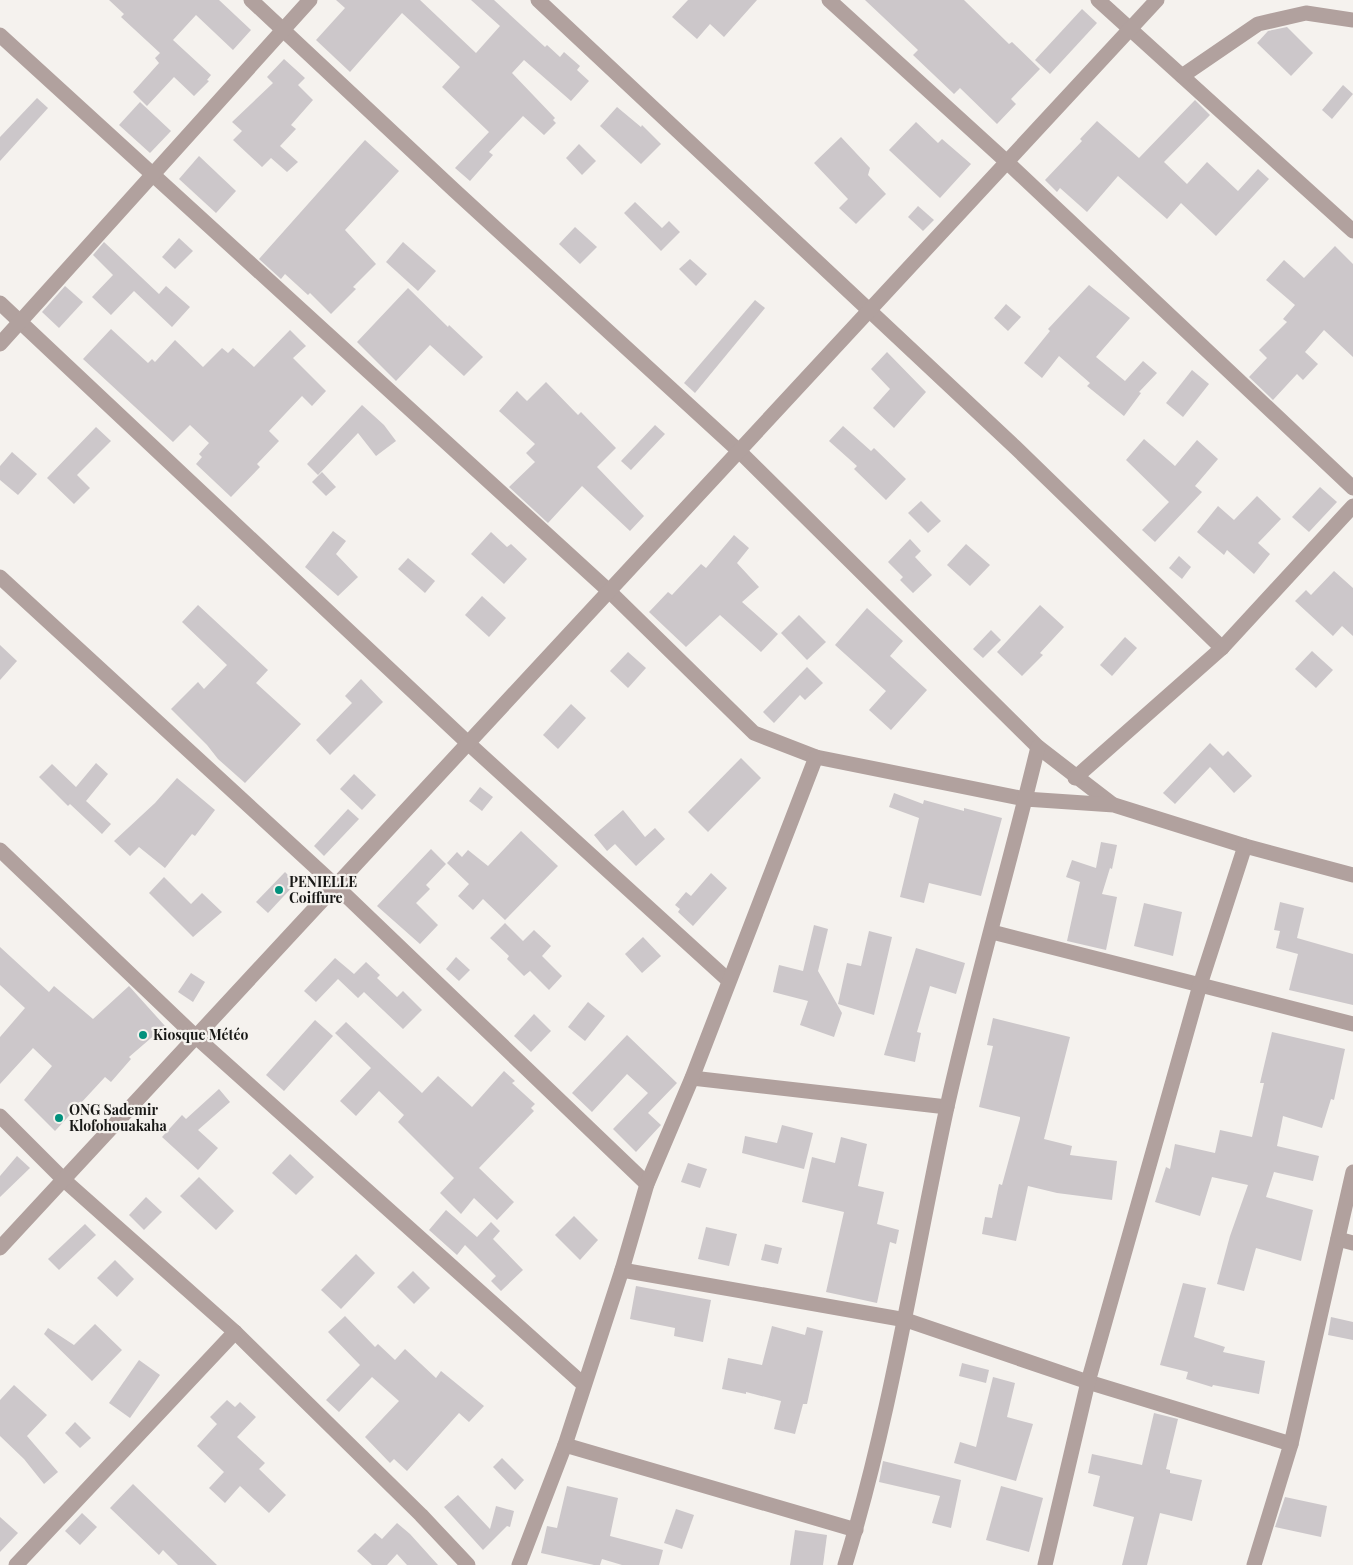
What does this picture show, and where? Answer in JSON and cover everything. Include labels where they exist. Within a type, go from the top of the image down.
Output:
[{"type":"street","points":[[250,0],[740,452],[1038,747],[1075,778],[1114,805]]},
{"type":"street","points":[[0,344],[310,0]]},
{"type":"street","points":[[538,0],[1015,447],[1222,648]]},
{"type":"street","points":[[829,0],[1008,163],[1353,488]]},
{"type":"street","points":[[1098,0],[1353,231]]},
{"type":"street","points":[[0,1248],[1008,163],[1157,0]]},
{"type":"street","points":[[1182,76],[1258,24],[1306,13],[1353,20]]},
{"type":"street","points":[[0,35],[610,592],[754,733],[816,757],[1025,799],[1114,805],[1245,846],[1353,875]]},
{"type":"street","points":[[0,303],[469,744],[728,980]]},
{"type":"street","points":[[1075,778],[1222,648],[1353,506]]},
{"type":"street","points":[[0,577],[336,886],[647,1184]]},
{"type":"street","points":[[845,1565],[856,1530],[906,1320],[948,1107],[1038,747]]},
{"type":"street","points":[[519,1565],[565,1445],[583,1384],[622,1270],[647,1184],[692,1078],[728,980],[816,757]]},
{"type":"street","points":[[1045,1565],[1088,1382],[1200,984],[1245,846]]},
{"type":"street","points":[[0,850],[196,1037],[583,1384]]},
{"type":"street","points":[[992,932],[1353,1024]]},
{"type":"street","points":[[692,1078],[948,1107]]},
{"type":"street","points":[[0,1116],[64,1180],[235,1332],[468,1565]]},
{"type":"street","points":[[1254,1565],[1291,1444],[1353,1172]]},
{"type":"street","points":[[1338,1239],[1353,1243]]},
{"type":"street","points":[[622,1270],[906,1320],[1088,1382],[1291,1444]]},
{"type":"street","points":[[16,1565],[235,1332]]},
{"type":"street","points":[[565,1445],[856,1530]]},
{"type":"building","points":[[109,0],[219,0],[251,30],[233,50],[196,15],[173,40],[211,75],[207,80],[209,81],[194,96],[174,77],[147,106],[133,92],[159,63],[155,58],[160,53],[121,17],[124,14]]},
{"type":"building","points":[[336,0],[420,0],[476,53],[500,26],[471,0],[494,0],[545,47],[547,45],[560,57],[564,52],[580,66],[577,70],[589,81],[571,101],[524,60],[512,73],[555,118],[553,120],[556,123],[544,135],[523,116],[489,152],[493,155],[470,181],[455,168],[489,132],[442,87],[460,67],[402,13],[350,72],[316,40],[345,8]]},
{"type":"building","points":[[688,0],[757,0],[724,37],[710,24],[697,39],[672,17]]},
{"type":"building","points":[[865,0],[964,0],[1009,44],[1012,42],[1040,69],[1011,99],[1016,104],[997,124],[960,88],[954,94],[913,55],[918,50]]},
{"type":"building","points":[[1082,9],[1097,23],[1050,74],[1035,60]]},
{"type":"building","points":[[1287,27],[1313,53],[1291,76],[1257,43],[1268,31]]},
{"type":"building","points":[[284,59],[305,78],[298,85],[313,100],[291,125],[296,129],[280,146],[298,162],[287,172],[271,158],[262,167],[233,140],[242,131],[232,122],[273,83],[267,77]]},
{"type":"building","points":[[1343,85],[1353,94],[1332,119],[1322,110]]},
{"type":"building","points":[[37,98],[48,108],[0,161],[0,137]]},
{"type":"building","points":[[1195,100],[1210,115],[1164,162],[1187,184],[1207,162],[1238,191],[1258,169],[1269,179],[1216,236],[1181,203],[1167,219],[1118,176],[1087,212],[1060,188],[1057,192],[1045,180],[1082,141],[1080,139],[1097,121],[1139,158]]},
{"type":"building","points":[[140,102],[171,131],[150,153],[119,125]]},
{"type":"building","points":[[617,107],[641,127],[642,125],[661,144],[641,164],[600,126]]},
{"type":"building","points":[[916,122],[938,143],[942,139],[971,164],[940,198],[889,150]]},
{"type":"building","points":[[841,137],[870,168],[868,175],[886,194],[856,224],[839,208],[848,199],[814,163]]},
{"type":"building","points":[[365,140],[399,171],[345,230],[376,264],[353,287],[356,289],[331,314],[310,293],[308,295],[285,274],[281,279],[259,259]]},
{"type":"building","points":[[579,144],[596,161],[582,175],[566,158]]},
{"type":"building","points":[[199,156],[236,191],[216,213],[179,179]]},
{"type":"building","points":[[635,202],[662,228],[669,221],[680,232],[661,251],[624,213]]},
{"type":"building","points":[[918,206],[934,220],[923,231],[908,217]]},
{"type":"building","points":[[575,227],[597,247],[580,264],[559,244]]},
{"type":"building","points":[[179,238],[193,251],[175,269],[162,257]]},
{"type":"building","points":[[104,242],[159,294],[166,286],[190,307],[172,327],[134,291],[111,315],[92,297],[113,275],[93,255]]},
{"type":"building","points":[[403,242],[436,271],[418,291],[386,262]]},
{"type":"building","points":[[1335,246],[1353,264],[1353,357],[1324,330],[1305,352],[1318,364],[1303,380],[1297,374],[1273,400],[1249,377],[1267,358],[1259,350],[1287,322],[1283,319],[1295,305],[1266,280],[1284,260],[1304,278]]},
{"type":"building","points":[[690,259],[707,274],[696,286],[679,269]]},
{"type":"building","points":[[1089,285],[1130,318],[1096,357],[1125,381],[1143,361],[1157,373],[1139,392],[1141,393],[1124,416],[1087,386],[1090,383],[1059,356],[1042,378],[1024,363],[1050,331],[1048,329]]},
{"type":"building","points":[[65,286],[83,302],[59,328],[42,312]]},
{"type":"building","points":[[408,288],[448,327],[449,325],[483,357],[464,376],[430,345],[396,381],[357,342]]},
{"type":"building","points":[[755,300],[765,308],[695,393],[684,383]]},
{"type":"building","points":[[1006,304],[1021,317],[1008,331],[994,318]]},
{"type":"building","points":[[111,329],[148,363],[152,359],[155,362],[175,340],[203,367],[222,348],[228,353],[233,348],[254,367],[290,330],[306,346],[293,358],[326,391],[312,406],[302,396],[269,431],[279,441],[257,464],[260,467],[231,497],[196,464],[202,457],[199,454],[209,443],[190,425],[173,442],[83,359]]},
{"type":"building","points":[[887,352],[926,392],[894,428],[873,408],[890,389],[871,369]]},
{"type":"building","points":[[1192,370],[1209,384],[1183,417],[1166,403]]},
{"type":"building","points":[[546,382],[578,415],[581,412],[616,448],[597,467],[644,516],[630,531],[582,486],[548,523],[509,487],[535,462],[526,453],[535,444],[499,411],[517,391],[527,401]]},
{"type":"building","points":[[362,405],[384,425],[396,441],[376,456],[358,433],[318,475],[307,464]]},
{"type":"building","points":[[655,425],[665,434],[631,470],[621,461]]},
{"type":"building","points":[[843,426],[871,451],[874,448],[906,479],[886,500],[854,469],[857,466],[829,441]]},
{"type":"building","points":[[96,427],[111,441],[77,475],[90,488],[74,504],[47,478]]},
{"type":"building","points":[[1144,439],[1175,466],[1197,440],[1218,459],[1195,486],[1202,492],[1155,542],[1142,530],[1169,502],[1126,460]]},
{"type":"building","points":[[12,452],[37,474],[18,495],[0,480],[0,466]]},
{"type":"building","points":[[322,472],[336,487],[326,496],[312,482]]},
{"type":"building","points":[[1320,487],[1337,502],[1309,532],[1292,517]]},
{"type":"building","points":[[1257,496],[1281,519],[1258,543],[1270,554],[1254,574],[1227,550],[1224,555],[1197,532],[1218,506],[1234,520]]},
{"type":"building","points":[[921,501],[941,521],[928,533],[908,513]]},
{"type":"building","points":[[333,531],[346,541],[336,554],[358,577],[338,596],[305,567]]},
{"type":"building","points":[[491,532],[507,547],[511,544],[527,559],[504,584],[471,554]]},
{"type":"building","points":[[734,535],[749,548],[737,563],[759,587],[742,602],[778,634],[761,652],[720,615],[686,647],[649,612],[668,592],[672,595],[701,564],[706,568]]},
{"type":"building","points":[[910,539],[921,551],[915,557],[932,575],[913,593],[900,580],[903,577],[888,562]]},
{"type":"building","points":[[966,544],[990,565],[970,586],[947,565]]},
{"type":"building","points":[[1179,556],[1191,567],[1182,579],[1169,568]]},
{"type":"building","points":[[408,558],[435,581],[425,593],[398,569]]},
{"type":"building","points":[[1334,571],[1353,588],[1353,636],[1342,626],[1333,636],[1295,601],[1306,590],[1311,595]]},
{"type":"building","points":[[482,596],[506,618],[489,637],[465,615]]},
{"type":"building","points":[[198,605],[268,670],[256,683],[301,724],[245,783],[218,759],[207,745],[171,709],[198,682],[204,689],[227,665],[182,622]]},
{"type":"building","points":[[1040,605],[1064,627],[1040,653],[1043,655],[1022,676],[997,652]]},
{"type":"building","points":[[867,608],[903,641],[890,656],[927,690],[891,730],[869,710],[886,691],[835,645]]},
{"type":"building","points":[[799,615],[826,642],[807,660],[781,633]]},
{"type":"building","points":[[991,630],[1001,640],[983,658],[973,649]]},
{"type":"building","points":[[1125,637],[1137,648],[1112,676],[1100,665]]},
{"type":"building","points":[[0,645],[17,661],[0,680]]},
{"type":"building","points":[[1312,651],[1333,670],[1316,688],[1295,669]]},
{"type":"building","points":[[628,652],[646,668],[628,688],[610,671]]},
{"type":"building","points":[[807,667],[823,683],[805,700],[800,695],[774,723],[763,712]]},
{"type":"building","points":[[361,679],[383,702],[330,755],[316,740],[352,703],[345,696]]},
{"type":"building","points":[[571,704],[586,718],[558,749],[543,735]]},
{"type":"building","points":[[1210,743],[1223,756],[1228,751],[1252,776],[1234,793],[1210,767],[1175,804],[1163,793]]},
{"type":"building","points":[[741,758],[761,778],[708,832],[688,812]]},
{"type":"building","points":[[96,763],[108,774],[86,801],[111,824],[102,834],[70,804],[68,806],[39,777],[52,764],[76,787]]},
{"type":"building","points":[[354,774],[376,795],[362,810],[340,789]]},
{"type":"building","points":[[177,778],[215,810],[195,836],[192,834],[165,868],[139,847],[130,856],[114,841],[155,803]]},
{"type":"building","points":[[480,787],[493,797],[482,811],[469,801]]},
{"type":"building","points":[[894,793],[923,804],[924,800],[964,811],[964,808],[1002,818],[981,896],[929,883],[924,903],[900,897],[919,818],[889,807]]},
{"type":"building","points":[[348,809],[359,819],[324,856],[314,846]]},
{"type":"building","points":[[623,810],[645,837],[655,828],[665,839],[636,866],[615,844],[607,851],[594,835]]},
{"type":"building","points":[[521,831],[558,866],[505,920],[483,899],[473,910],[458,896],[469,884],[447,863],[457,852],[462,857],[468,850],[488,866]]},
{"type":"building","points":[[1101,842],[1117,845],[1112,869],[1110,868],[1102,894],[1117,897],[1106,950],[1067,941],[1080,882],[1066,877],[1072,860],[1096,868]]},
{"type":"building","points":[[431,849],[446,864],[426,885],[430,889],[416,903],[438,925],[420,944],[377,906]]},
{"type":"building","points":[[285,872],[296,883],[268,913],[256,902]]},
{"type":"building","points":[[711,873],[727,888],[693,926],[678,912],[680,909],[675,905],[686,892],[691,896]]},
{"type":"building","points":[[164,877],[191,904],[202,893],[222,912],[193,937],[149,893]]},
{"type":"building","points":[[1280,902],[1304,908],[1297,938],[1353,954],[1353,1005],[1289,990],[1298,954],[1276,948],[1280,931],[1274,930]]},
{"type":"building","points":[[1144,903],[1182,912],[1173,956],[1134,946]]},
{"type":"building","points":[[505,923],[523,941],[534,930],[551,946],[542,956],[562,976],[549,990],[530,971],[524,976],[507,959],[509,956],[490,938]]},
{"type":"building","points":[[814,925],[828,929],[818,971],[842,1013],[834,1037],[800,1025],[808,1001],[773,992],[779,965],[803,971]]},
{"type":"building","points":[[869,931],[892,937],[874,1015],[838,1004],[847,963],[861,966]]},
{"type":"building","points":[[643,937],[661,956],[642,973],[625,954]]},
{"type":"building","points":[[0,947],[49,992],[54,986],[93,1019],[129,986],[165,1026],[129,1057],[131,1059],[111,1082],[105,1077],[55,1131],[24,1100],[52,1066],[33,1048],[0,1084],[0,1037],[25,1008],[0,985]]},
{"type":"building","points":[[916,948],[965,963],[956,994],[930,986],[917,1032],[921,1033],[915,1062],[884,1055]]},
{"type":"building","points":[[456,957],[470,970],[459,981],[446,969]]},
{"type":"building","points":[[335,958],[354,974],[366,962],[380,975],[377,978],[397,997],[403,991],[422,1010],[403,1029],[364,992],[358,998],[338,979],[316,1002],[304,991]]},
{"type":"building","points":[[191,973],[205,982],[193,1002],[178,992]]},
{"type":"building","points":[[588,1002],[605,1016],[585,1041],[568,1027]]},
{"type":"building","points":[[534,1014],[551,1031],[531,1052],[514,1036]]},
{"type":"building","points":[[993,1018],[1070,1037],[1044,1139],[1072,1146],[1070,1155],[1117,1161],[1112,1200],[1057,1193],[1028,1186],[1016,1241],[982,1234],[985,1217],[992,1218],[999,1184],[1002,1185],[1020,1119],[1020,1117],[979,1107],[993,1046],[987,1045]]},
{"type":"building","points":[[315,1020],[333,1036],[284,1091],[266,1075]]},
{"type":"building","points":[[346,1022],[422,1093],[438,1076],[472,1107],[504,1071],[515,1081],[512,1083],[535,1104],[531,1108],[534,1111],[479,1168],[514,1202],[497,1220],[474,1198],[461,1214],[440,1193],[454,1178],[398,1122],[404,1115],[379,1091],[356,1116],[340,1101],[371,1068],[335,1033]]},
{"type":"building","points":[[1272,1032],[1345,1049],[1334,1100],[1331,1099],[1322,1128],[1283,1116],[1277,1146],[1319,1156],[1313,1181],[1274,1172],[1266,1197],[1313,1210],[1301,1261],[1256,1248],[1244,1291],[1217,1284],[1230,1236],[1248,1185],[1212,1177],[1200,1216],[1155,1202],[1166,1167],[1170,1169],[1175,1144],[1215,1153],[1220,1130],[1252,1137],[1264,1083],[1260,1083]]},
{"type":"building","points":[[627,1035],[677,1083],[648,1113],[661,1125],[636,1152],[613,1129],[648,1093],[627,1074],[592,1112],[572,1093]]},
{"type":"building","points":[[219,1089],[230,1102],[198,1130],[218,1148],[198,1170],[162,1137],[182,1115],[186,1119]]},
{"type":"building","points":[[782,1125],[813,1133],[804,1169],[742,1153],[745,1136],[777,1143]]},
{"type":"building","points":[[841,1137],[867,1144],[858,1186],[884,1192],[877,1224],[899,1230],[896,1244],[890,1242],[877,1303],[826,1292],[844,1212],[802,1202],[812,1157],[835,1163]]},
{"type":"building","points":[[290,1154],[314,1177],[296,1195],[272,1173]]},
{"type":"building","points":[[17,1156],[30,1168],[0,1197],[0,1176]]},
{"type":"building","points":[[688,1163],[707,1169],[700,1188],[681,1182]]},
{"type":"building","points":[[199,1177],[234,1211],[216,1230],[180,1196]]},
{"type":"building","points":[[146,1197],[162,1212],[144,1230],[129,1215]]},
{"type":"building","points":[[446,1210],[477,1237],[491,1222],[500,1231],[493,1239],[523,1270],[501,1291],[491,1281],[496,1276],[465,1245],[457,1255],[429,1230]]},
{"type":"building","points":[[574,1216],[598,1240],[580,1260],[555,1235]]},
{"type":"building","points":[[85,1224],[96,1235],[59,1270],[48,1259]]},
{"type":"building","points":[[706,1227],[737,1234],[729,1266],[698,1259]]},
{"type":"building","points":[[765,1244],[782,1248],[778,1264],[761,1260]]},
{"type":"building","points":[[356,1254],[375,1273],[341,1309],[321,1290]]},
{"type":"building","points":[[115,1260],[134,1279],[117,1297],[97,1278]]},
{"type":"building","points":[[413,1271],[430,1288],[414,1304],[397,1287]]},
{"type":"building","points":[[1183,1283],[1206,1288],[1194,1337],[1225,1347],[1223,1352],[1265,1361],[1259,1394],[1213,1385],[1212,1387],[1186,1379],[1188,1372],[1160,1365]]},
{"type":"building","points":[[636,1286],[711,1300],[703,1342],[674,1336],[675,1328],[630,1319]]},
{"type":"building","points":[[345,1316],[375,1347],[378,1344],[395,1360],[405,1349],[436,1378],[441,1371],[484,1406],[469,1422],[459,1413],[407,1471],[394,1459],[390,1463],[365,1437],[399,1401],[372,1377],[339,1412],[326,1400],[360,1365],[328,1332]]},
{"type":"building","points":[[1331,1317],[1353,1322],[1353,1340],[1328,1335]]},
{"type":"building","points":[[95,1324],[122,1350],[92,1381],[44,1334],[48,1328],[74,1345]]},
{"type":"building","points":[[772,1326],[805,1335],[807,1327],[823,1331],[807,1404],[803,1404],[795,1434],[774,1429],[781,1401],[746,1392],[746,1394],[722,1389],[728,1358],[762,1365]]},
{"type":"building","points":[[139,1360],[160,1375],[130,1418],[109,1403]]},
{"type":"building","points":[[962,1363],[989,1370],[986,1383],[959,1376]]},
{"type":"building","points":[[993,1377],[1015,1383],[1007,1417],[1033,1424],[1016,1481],[954,1463],[960,1442],[976,1447]]},
{"type":"building","points":[[14,1385],[47,1415],[27,1436],[58,1472],[44,1484],[24,1459],[0,1436],[0,1400]]},
{"type":"building","points":[[227,1400],[235,1407],[240,1402],[256,1417],[237,1437],[265,1463],[259,1469],[286,1495],[269,1513],[240,1486],[225,1503],[209,1488],[224,1472],[197,1446],[217,1424],[210,1417]]},
{"type":"building","points":[[1154,1413],[1178,1419],[1166,1469],[1170,1470],[1170,1473],[1202,1480],[1192,1521],[1160,1513],[1147,1565],[1122,1565],[1134,1517],[1093,1506],[1100,1476],[1088,1473],[1092,1454],[1142,1465]]},
{"type":"building","points":[[75,1422],[91,1438],[80,1448],[65,1433]]},
{"type":"building","points":[[502,1458],[524,1480],[515,1490],[493,1467]]},
{"type":"building","points":[[883,1461],[961,1480],[951,1528],[932,1523],[940,1496],[879,1482]]},
{"type":"building","points":[[133,1484],[217,1565],[178,1565],[163,1550],[159,1555],[110,1508]]},
{"type":"building","points":[[567,1486],[618,1498],[610,1536],[663,1550],[659,1565],[622,1565],[602,1559],[600,1565],[594,1565],[541,1553],[547,1526],[557,1528]]},
{"type":"building","points":[[1001,1486],[1043,1498],[1029,1552],[986,1540]]},
{"type":"building","points":[[458,1495],[490,1529],[496,1506],[514,1511],[510,1527],[507,1526],[483,1550],[444,1507]]},
{"type":"building","points":[[1285,1497],[1327,1506],[1321,1537],[1275,1527]]},
{"type":"building","points":[[676,1509],[694,1515],[682,1549],[664,1543]]},
{"type":"building","points":[[82,1513],[97,1527],[80,1545],[65,1531]]},
{"type":"building","points":[[0,1517],[18,1533],[0,1552]]},
{"type":"building","points":[[397,1523],[410,1534],[438,1565],[407,1565],[397,1554],[387,1565],[372,1565],[357,1551],[375,1533],[382,1539]]},
{"type":"building","points":[[795,1530],[827,1535],[823,1565],[790,1565]]},
{"type":"place","name":"PENIELLE Coiffure","points":[[279,890]]},
{"type":"place","name":"Kiosque Météo","points":[[143,1035]]},
{"type":"place","name":"ONG Sademir Klofohouakaha","points":[[59,1118]]}]
